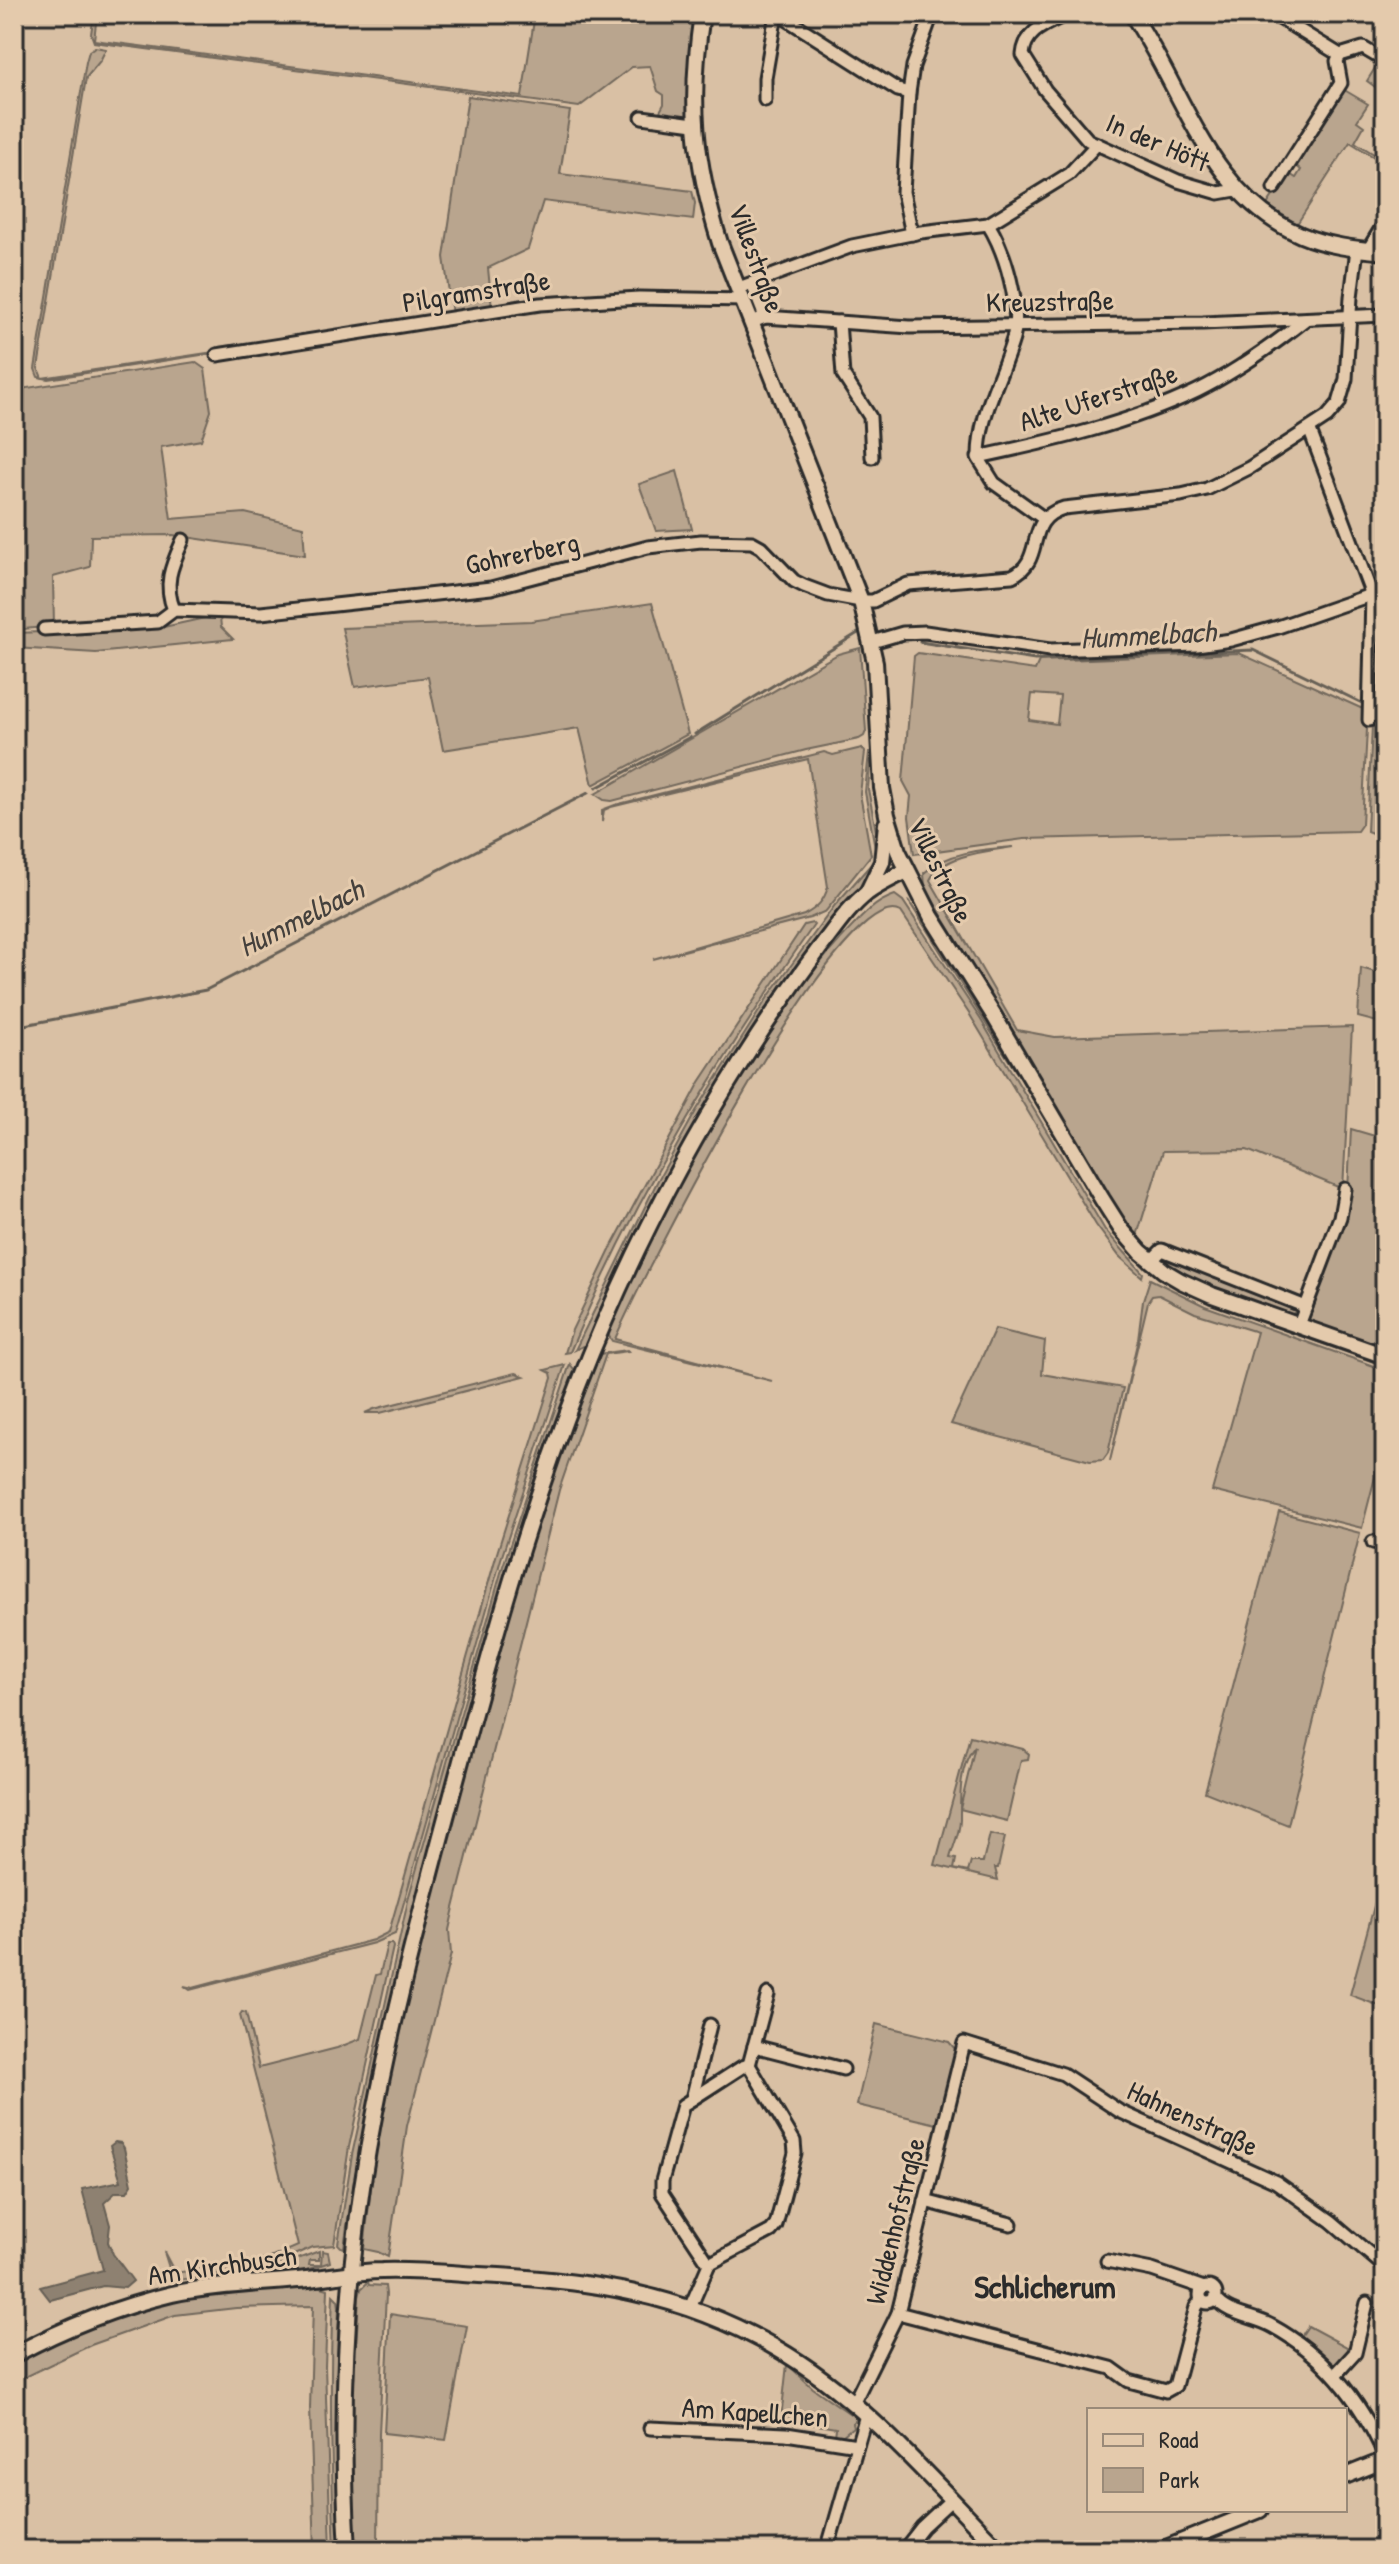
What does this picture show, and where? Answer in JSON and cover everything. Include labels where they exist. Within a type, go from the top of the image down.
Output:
[{"type":"main road","name":"Villestraße","points":[[702,14],[695,71],[694,124],[711,213],[759,320],[861,601],[872,642],[882,788],[887,815],[906,871],[1128,1238],[1151,1261],[1195,1288],[1385,1356]]},
{"type":"main road","points":[[1132,14],[1157,53],[1210,154],[1236,190],[1282,226],[1328,244],[1385,252]]},
{"type":"main road","points":[[348,2550],[344,2424],[351,2274],[376,2108],[416,1932],[488,1663],[532,1515],[566,1415],[634,1257],[706,1122],[802,972],[866,894],[882,862],[887,815]]},
{"type":"main road","points":[[866,894],[906,871]]},
{"type":"main road","name":"Am Kirchbusch","points":[[14,2355],[95,2318],[173,2294],[226,2285],[395,2271],[583,2282],[632,2291],[690,2308],[747,2332],[818,2376],[866,2415],[1000,2550]]},
{"type":"main road","points":[[1347,2475],[1385,2458]]},
{"type":"main road","points":[[1161,2550],[1255,2512]]},
{"type":"street","points":[[765,100],[765,78],[776,14],[898,90],[909,93]]},
{"type":"street","points":[[912,234],[903,192],[909,93],[913,66],[932,14]]},
{"type":"street","name":"In der Hött","points":[[1067,14],[1031,34],[1025,42],[1023,55],[1045,90],[1088,140],[1178,181],[1219,193],[1236,190]]},
{"type":"street","points":[[1273,14],[1340,55]]},
{"type":"street","points":[[1274,188],[1341,83],[1337,61],[1340,55],[1363,48],[1385,61]]},
{"type":"street","points":[[642,117],[694,124]]},
{"type":"street","points":[[745,291],[852,246],[988,224],[1001,219],[1069,174],[1097,144]]},
{"type":"street","points":[[861,601],[873,601],[908,584],[1005,578],[1017,574],[1030,560],[1043,518],[1064,508],[1197,492],[1249,468],[1310,431],[1332,413],[1342,397],[1348,369],[1350,315],[1362,250],[1385,222]]},
{"type":"street","points":[[988,224],[1001,247],[1016,326],[987,405],[978,457],[983,470],[994,483],[1043,518]]},
{"type":"street","name":"Pilgramstraße","points":[[217,355],[540,304],[745,291]]},
{"type":"street","name":"Kreuzstraße","points":[[759,320],[910,327],[1385,315]]},
{"type":"street","name":"Alte Uferstraße","points":[[978,457],[1053,441],[1148,412],[1229,373],[1307,318]]},
{"type":"street","points":[[839,322],[843,375],[870,417],[872,457]]},
{"type":"street","points":[[1310,431],[1372,595],[1369,720]]},
{"type":"street","points":[[174,610],[168,574],[183,540]]},
{"type":"street","name":"Gohrerberg","points":[[44,629],[158,622],[174,610],[261,613],[491,588],[648,547],[726,540],[756,544],[794,581],[804,586],[828,595],[861,601]]},
{"type":"street","points":[[872,642],[903,633],[925,632],[1050,650],[1197,645],[1249,636],[1385,590]]},
{"type":"street","points":[[1299,1325],[1340,1217],[1345,1189]]},
{"type":"street","points":[[1151,1261],[1162,1250],[1306,1307]]},
{"type":"street","points":[[709,2264],[661,2189],[679,2111],[692,2099],[749,2065],[768,1994]]},
{"type":"street","points":[[692,2099],[710,2025]]},
{"type":"street","name":"Widdenhofstraße","points":[[853,2404],[898,2313],[964,2043]]},
{"type":"street","name":"Hahnenstraße","points":[[964,2043],[1063,2074],[1119,2111],[1276,2182],[1331,2221],[1385,2267]]},
{"type":"street","points":[[754,2046],[843,2069]]},
{"type":"street","points":[[690,2308],[709,2264],[771,2231],[776,2225],[795,2153],[794,2141],[749,2065]]},
{"type":"street","points":[[925,2201],[1011,2224]]},
{"type":"street","points":[[1107,2261],[1152,2270],[1203,2294],[1210,2304],[1216,2299],[1224,2307],[1263,2321],[1283,2333],[1336,2374],[1357,2404],[1385,2458]]},
{"type":"street","points":[[898,2313],[1111,2368],[1129,2381],[1166,2391],[1175,2386],[1196,2307],[1203,2294]]},
{"type":"street","points":[[1336,2374],[1355,2353],[1367,2303]]},
{"type":"street","name":"Am Kapellchen","points":[[827,2550],[866,2415]]},
{"type":"street","name":"Am Kapellchen","points":[[650,2428],[786,2434],[857,2445]]},
{"type":"street","points":[[904,2550],[922,2527],[951,2500]]},
{"type":"green space","points":[[94,14],[97,14],[94,40],[522,97],[535,14],[696,14],[688,72],[688,120],[658,115],[664,104],[664,95],[658,91],[650,66],[632,67],[579,107],[94,42],[91,34]]},
{"type":"green space","points":[[95,47],[106,49],[86,78],[38,368],[42,378],[38,377],[35,369],[86,62],[89,51]]},
{"type":"green space","points":[[1377,65],[1385,70],[1385,94],[1367,81]]},
{"type":"green space","points":[[1341,88],[1368,104],[1357,121],[1364,126],[1355,142],[1385,161],[1385,164],[1350,142],[1297,224],[1267,205],[1288,173],[1296,178],[1301,170],[1293,163]]},
{"type":"green space","points":[[468,96],[570,111],[560,174],[692,191],[695,203],[693,220],[543,201],[528,249],[488,268],[492,308],[452,314],[444,257]]},
{"type":"green space","points":[[380,327],[48,379],[43,378]]},
{"type":"green space","points":[[195,362],[205,369],[211,411],[201,440],[161,447],[171,519],[245,513],[303,527],[305,555],[173,535],[91,536],[90,567],[53,577],[54,626],[14,630],[14,390]]},
{"type":"green space","points":[[677,471],[692,529],[656,531],[639,484]]},
{"type":"green space","points":[[652,603],[688,734],[593,785],[579,728],[443,750],[428,677],[355,687],[342,628],[531,621]]},
{"type":"green space","points":[[220,617],[221,627],[233,639],[96,653],[14,648],[14,633],[159,628]]},
{"type":"green space","points":[[860,648],[866,731],[859,739],[612,801],[595,794],[838,654]]},
{"type":"green space","points":[[918,653],[1035,670],[1039,661],[1239,653],[1365,710],[1367,729],[1362,824],[1357,831],[1024,839],[914,854],[909,817],[911,796],[903,781],[914,656]],"holes":[[[1032,694],[1060,696],[1057,724],[1029,720]]]},
{"type":"green space","points":[[1372,726],[1385,731],[1385,838],[1367,831]]},
{"type":"green space","points":[[862,748],[865,752],[860,794],[871,855],[826,911],[810,918],[653,959],[804,915],[822,900],[828,887],[808,759],[611,807],[604,810],[602,822],[602,810],[615,805],[824,752],[833,755]]},
{"type":"green space","points":[[869,752],[868,789],[878,841],[877,859],[865,792]]},
{"type":"green space","points":[[1013,847],[955,860],[944,865],[930,880],[1017,1030],[1055,1037],[1352,1027],[1343,1189],[1247,1150],[1163,1151],[1136,1239],[925,887],[924,873],[943,860],[978,851]]},
{"type":"green space","points":[[873,862],[876,863],[871,875],[839,909],[806,954],[725,1076],[618,1275],[587,1344],[575,1350],[657,1182],[696,1111],[768,997],[835,905]]},
{"type":"green space","points":[[895,895],[903,901],[981,1020],[1105,1230],[1143,1273],[1142,1277],[1119,1256],[1096,1225],[970,1015],[901,912],[872,918],[834,957],[790,1018],[700,1171],[615,1339],[772,1381],[612,1341],[607,1333],[655,1232],[708,1133],[757,1052],[826,956],[864,914]]},
{"type":"green space","points":[[908,900],[972,994],[1016,1065],[1015,1070]]},
{"type":"green space","points":[[804,925],[814,925],[745,1027],[680,1132],[621,1240],[570,1352],[565,1353],[572,1330],[613,1244],[700,1082]]},
{"type":"green space","points":[[1361,968],[1385,975],[1385,1024],[1358,1017]]},
{"type":"green space","points":[[1019,1075],[1023,1076],[1143,1261],[1143,1266],[1109,1227]]},
{"type":"green space","points":[[1351,1129],[1385,1139],[1385,1350],[1310,1323],[1307,1319],[1347,1211]]},
{"type":"green space","points":[[1165,1256],[1294,1306],[1295,1312],[1289,1316],[1189,1279],[1159,1260]]},
{"type":"green space","points":[[1150,1279],[1205,1306],[1385,1370],[1385,1438],[1362,1528],[1212,1491],[1257,1332],[1195,1313],[1159,1295],[1152,1296],[1148,1302],[1110,1461]]},
{"type":"green space","points":[[1260,1318],[1385,1362],[1385,1366],[1258,1321]]},
{"type":"green space","points":[[995,1329],[1045,1341],[1042,1374],[1123,1388],[1108,1453],[1103,1460],[1090,1461],[951,1424]]},
{"type":"green space","points":[[627,1350],[606,1354],[559,1490],[453,1912],[449,1930],[451,1954],[407,2126],[388,2257],[364,2249],[371,2183],[389,2075],[429,1906],[508,1619],[560,1459],[599,1354]]},
{"type":"green space","points":[[570,1364],[576,1372],[492,1625],[422,1881],[368,2109],[344,2248],[338,2244],[352,2155],[409,1896],[502,1569]]},
{"type":"green space","points":[[565,1365],[501,1559],[395,1934],[374,1943],[190,1990],[184,1986],[193,1988],[373,1940],[389,1932],[497,1553],[552,1378],[551,1373],[545,1370]]},
{"type":"green space","points":[[516,1373],[524,1376],[380,1413],[365,1413],[374,1409]]},
{"type":"green space","points":[[1279,1512],[1360,1533],[1288,1825],[1205,1792]]},
{"type":"green space","points":[[970,1736],[1023,1749],[1029,1754],[1028,1759],[1021,1760],[1007,1821],[960,1809],[959,1829],[950,1858],[956,1859],[954,1869],[968,1872],[971,1862],[983,1862],[990,1834],[1005,1837],[998,1868],[995,1868],[998,1880],[935,1865]],"holes":[[[975,1746],[960,1809],[963,1772]]]},
{"type":"green space","points":[[1385,1870],[1385,2008],[1350,1995]]},
{"type":"green space","points":[[387,1944],[393,1947],[349,2147],[334,2245],[312,2247],[265,2268],[178,2280],[170,2271],[164,2252],[175,2273],[268,2259],[298,2246],[240,2015],[246,2013],[259,2068],[360,2039]]},
{"type":"green space","points":[[876,2024],[949,2042],[956,2050],[937,2124],[857,2105]]},
{"type":"green space","points":[[319,2251],[319,2260],[310,2260],[309,2265],[321,2265],[300,2272],[184,2286],[183,2283],[263,2272]]},
{"type":"green space","points":[[322,2251],[328,2252],[330,2262],[321,2265]]},
{"type":"green space","points":[[368,2282],[369,2285],[385,2286],[386,2294],[379,2433],[378,2550],[355,2550],[351,2433],[359,2297],[361,2289]]},
{"type":"green space","points":[[318,2286],[328,2289],[325,2366],[331,2550],[315,2550],[310,2408],[313,2306],[236,2308],[175,2315],[91,2345],[14,2382],[14,2361],[144,2307],[221,2292]]},
{"type":"green space","points":[[333,2295],[339,2307],[336,2395],[342,2550],[335,2550],[332,2486]]},
{"type":"green space","points":[[390,2314],[467,2326],[446,2440],[384,2433]]},
{"type":"green space","points":[[1308,2326],[1349,2348],[1349,2355],[1335,2369],[1300,2338]]},
{"type":"green space","points":[[787,2364],[813,2388],[856,2418],[853,2427],[842,2436],[835,2436],[836,2428],[781,2419]]},
{"type":"shaded area","points":[[115,2142],[121,2143],[124,2148],[132,2184],[127,2192],[116,2192],[104,2203],[110,2225],[108,2242],[133,2281],[125,2288],[103,2286],[50,2300],[40,2287],[103,2270],[82,2189],[121,2181],[110,2146]]},
{"type":"waterway","name":"Hummelbach","points":[[695,734],[858,633]]},
{"type":"waterway","name":"Hummelbach","points":[[920,642],[1035,660],[1253,650],[1366,705]]},
{"type":"waterway","name":"Hummelbach","points":[[1373,709],[1385,715]]},
{"type":"waterway","name":"Hummelbach","points":[[596,788],[690,737]]},
{"type":"waterway","name":"Hummelbach","points":[[14,1027],[206,990],[588,793]]},
{"type":"district","name":"Schlicherum","points":[[1045,2287]]}]
